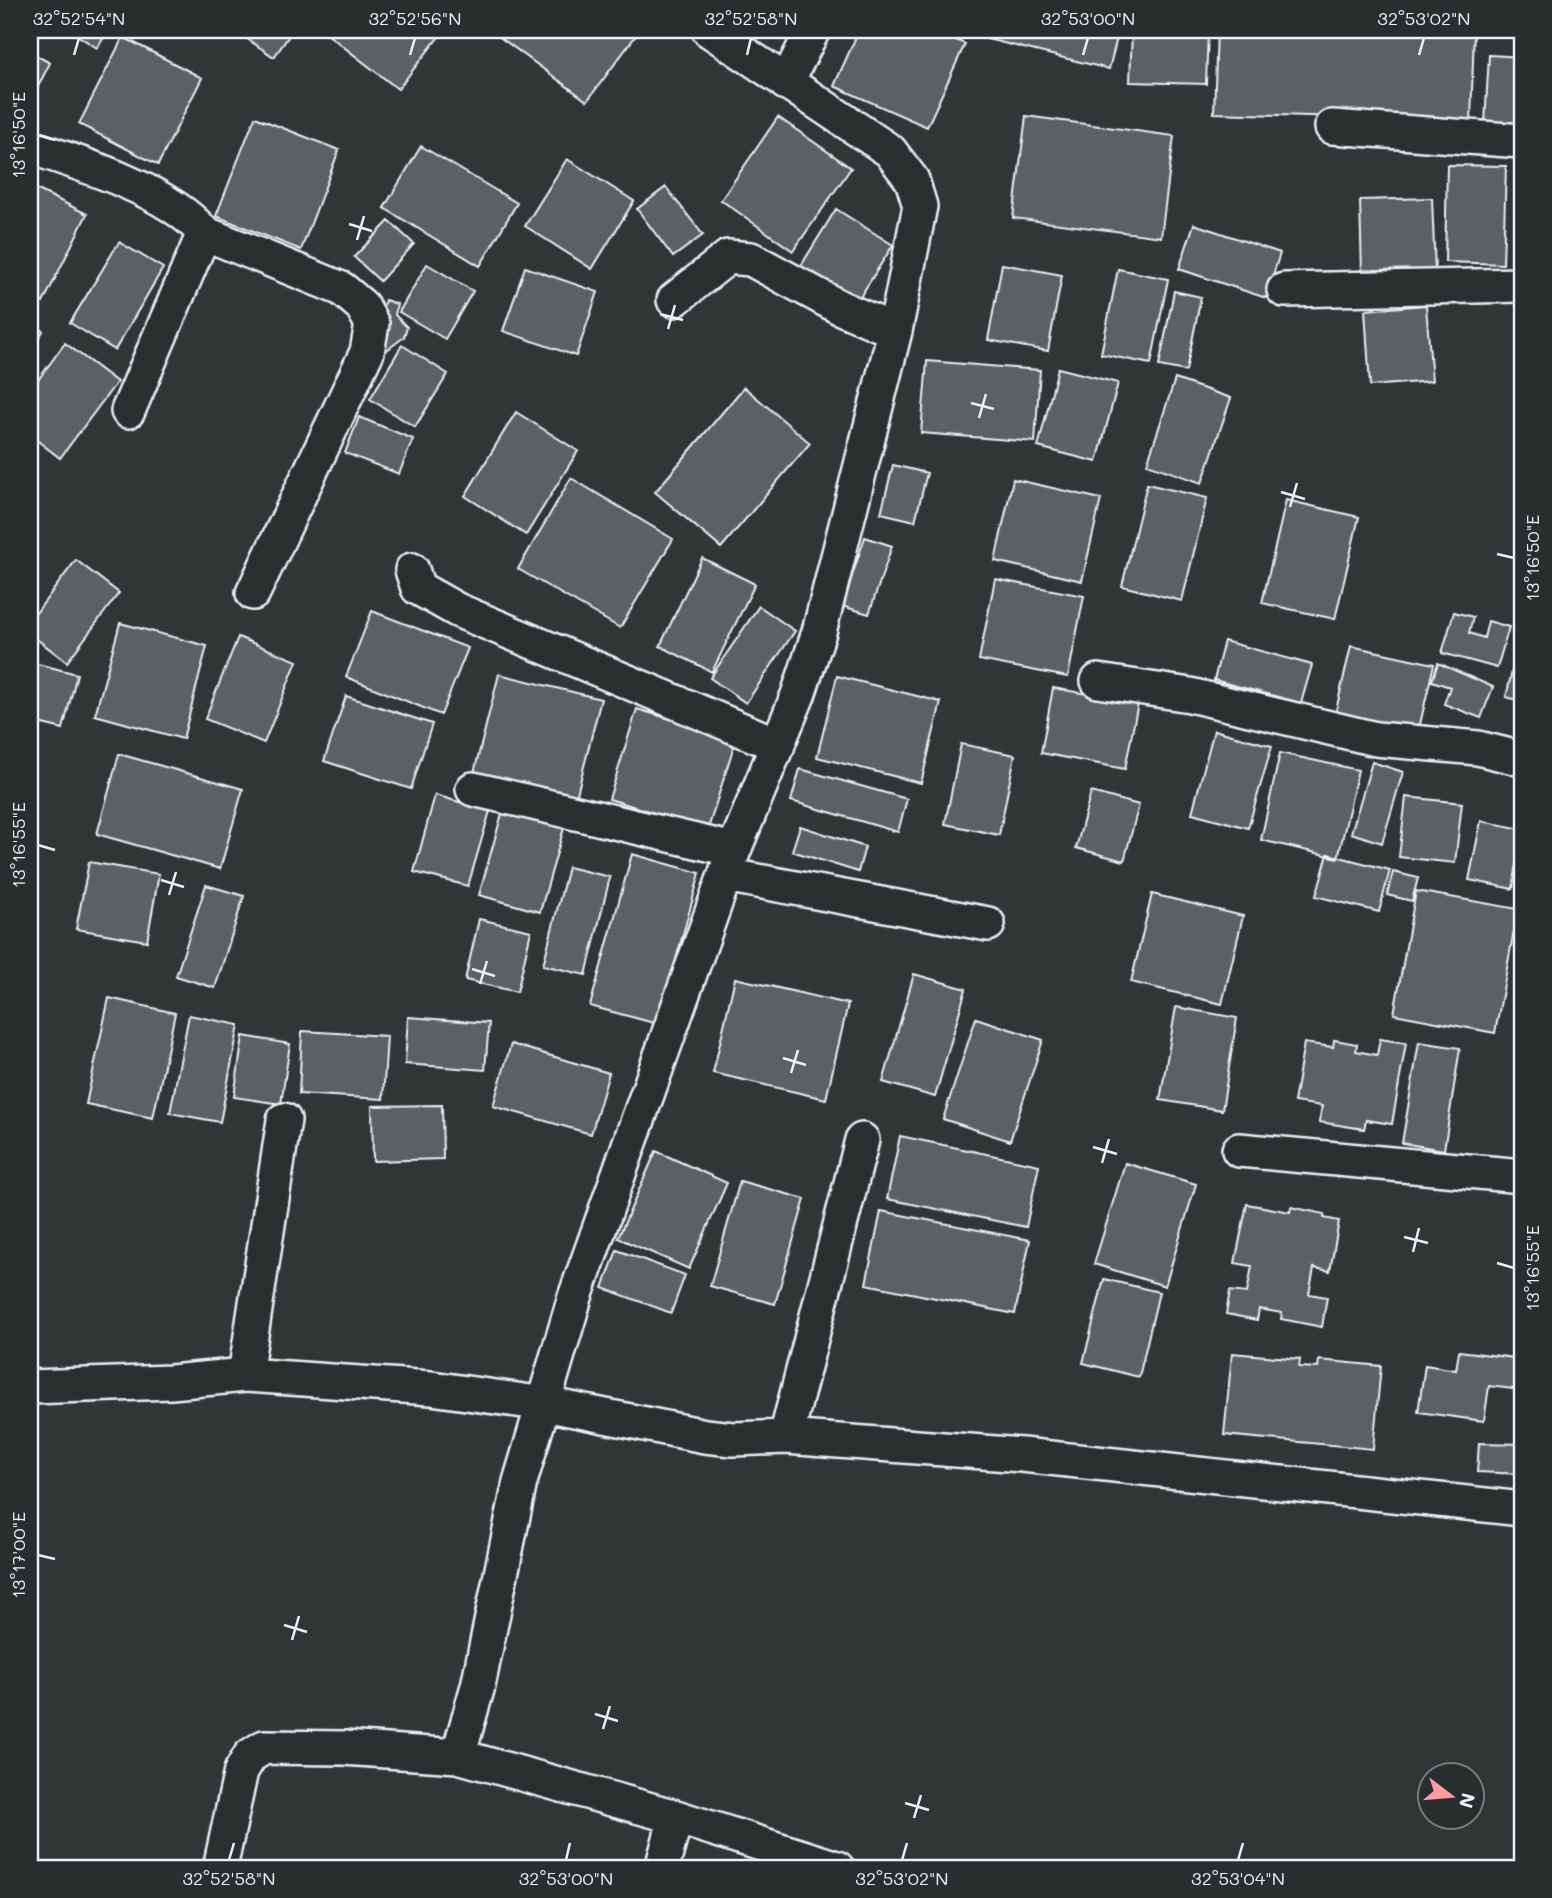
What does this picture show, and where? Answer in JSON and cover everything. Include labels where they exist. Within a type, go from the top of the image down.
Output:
[{"type":"street","points":[[457,1756],[478,1686],[520,1482],[575,1297],[730,862],[778,745],[819,632],[895,331],[920,206],[912,180],[890,151],[709,30]]},
{"type":"street","points":[[786,83],[813,30]]},
{"type":"street","points":[[1332,127],[1522,141]]},
{"type":"street","points":[[30,147],[94,168],[188,216],[204,233],[342,289],[362,306],[372,324],[367,352],[253,593]]},
{"type":"street","points":[[128,411],[204,233]]},
{"type":"street","points":[[674,300],[727,257],[740,257],[751,259],[841,308],[895,331]]},
{"type":"street","points":[[1283,290],[1522,285]]},
{"type":"street","points":[[412,570],[418,588],[457,610],[778,745]]},
{"type":"street","points":[[1098,681],[1190,695],[1377,739],[1478,748],[1522,759]]},
{"type":"street","points":[[472,789],[730,862],[988,924]]},
{"type":"street","points":[[245,1375],[284,1121]]},
{"type":"street","points":[[786,1437],[862,1140]]},
{"type":"street","points":[[1239,1150],[1522,1176]]},
{"type":"street","points":[[30,1387],[171,1382],[245,1375],[430,1388],[545,1404],[705,1437],[786,1437],[1022,1455],[1522,1509]]},
{"type":"street","points":[[220,1868],[241,1771],[250,1756],[264,1747],[344,1748],[457,1756],[676,1817],[837,1868]]},
{"type":"street","points":[[663,1868],[676,1817]]},
{"type":"building","points":[[69,30],[109,30],[97,48]]},
{"type":"building","points":[[234,30],[293,30],[274,57]]},
{"type":"building","points":[[322,30],[444,30],[398,89]]},
{"type":"building","points":[[490,30],[640,30],[587,101]]},
{"type":"building","points":[[859,30],[934,30],[965,44],[927,127],[834,86]]},
{"type":"building","points":[[990,30],[1119,30],[1109,69],[987,39]]},
{"type":"building","points":[[1132,30],[1208,30],[1206,84],[1130,82]]},
{"type":"building","points":[[1217,30],[1474,30],[1471,121],[1214,113]]},
{"type":"building","points":[[123,37],[202,78],[158,165],[79,124]]},
{"type":"building","points":[[30,52],[50,63],[30,102]]},
{"type":"building","points":[[1489,55],[1522,57],[1522,125],[1485,123]]},
{"type":"building","points":[[1026,116],[1174,136],[1161,237],[1013,218]]},
{"type":"building","points":[[255,117],[339,150],[301,250],[216,216]]},
{"type":"building","points":[[778,117],[851,168],[793,251],[721,200]]},
{"type":"building","points":[[421,146],[517,203],[480,266],[384,208]]},
{"type":"building","points":[[567,159],[634,201],[592,269],[525,226]]},
{"type":"building","points":[[1447,165],[1506,166],[1503,264],[1445,262]]},
{"type":"building","points":[[1517,177],[1522,177],[1522,217],[1516,217]]},
{"type":"building","points":[[30,186],[87,214],[43,303],[30,296]]},
{"type":"building","points":[[666,187],[703,235],[673,257],[637,209]]},
{"type":"building","points":[[1432,198],[1435,272],[1362,275],[1360,200]]},
{"type":"building","points":[[836,209],[893,245],[855,305],[799,269]]},
{"type":"building","points":[[389,221],[414,244],[380,281],[354,257]]},
{"type":"building","points":[[1194,224],[1280,253],[1266,298],[1179,269]]},
{"type":"building","points":[[1514,230],[1522,231],[1522,258],[1514,258]]},
{"type":"building","points":[[119,242],[163,268],[115,350],[70,323]]},
{"type":"building","points":[[427,264],[473,291],[445,339],[399,312]]},
{"type":"building","points":[[1002,264],[1062,275],[1048,351],[988,340]]},
{"type":"building","points":[[525,267],[598,292],[576,356],[503,331]]},
{"type":"building","points":[[1118,269],[1168,279],[1151,364],[1101,354]]},
{"type":"building","points":[[1174,291],[1201,297],[1186,371],[1159,366]]},
{"type":"building","points":[[385,300],[397,304],[395,315],[407,327],[404,337],[379,356],[370,354]]},
{"type":"building","points":[[1426,305],[1432,381],[1370,386],[1365,310]]},
{"type":"building","points":[[30,323],[43,331],[30,353]]},
{"type":"building","points":[[65,343],[117,382],[60,458],[30,435],[30,391]]},
{"type":"building","points":[[402,345],[448,374],[415,427],[370,399]]},
{"type":"building","points":[[927,361],[1040,370],[1035,442],[921,433]]},
{"type":"building","points":[[1058,368],[1118,383],[1097,462],[1038,447]]},
{"type":"building","points":[[1175,379],[1231,398],[1202,483],[1147,464]]},
{"type":"building","points":[[744,387],[810,443],[721,548],[655,492]]},
{"type":"building","points":[[516,412],[578,451],[526,535],[465,496]]},
{"type":"building","points":[[359,417],[413,439],[399,474],[345,453]]},
{"type":"building","points":[[893,465],[927,473],[915,521],[881,513]]},
{"type":"building","points":[[571,478],[673,539],[620,628],[518,569]]},
{"type":"building","points":[[1013,479],[1101,499],[1082,581],[995,561]]},
{"type":"building","points":[[1147,484],[1207,498],[1182,601],[1122,586]]},
{"type":"building","points":[[1286,500],[1359,517],[1335,619],[1262,603]]},
{"type":"building","points":[[865,537],[892,546],[869,614],[842,606]]},
{"type":"building","points":[[702,558],[755,584],[712,672],[660,646]]},
{"type":"building","points":[[76,560],[119,593],[67,662],[30,634],[30,621]]},
{"type":"building","points":[[995,579],[1084,596],[1068,677],[979,660]]},
{"type":"building","points":[[759,606],[795,631],[746,703],[710,678]]},
{"type":"building","points":[[372,611],[468,648],[441,715],[346,677]]},
{"type":"building","points":[[1454,612],[1473,617],[1469,633],[1484,638],[1488,621],[1509,627],[1497,668],[1442,653]]},
{"type":"building","points":[[120,623],[207,646],[183,739],[95,715]]},
{"type":"building","points":[[238,637],[297,661],[264,743],[205,719]]},
{"type":"building","points":[[1224,641],[1312,665],[1301,703],[1214,680]]},
{"type":"building","points":[[1518,645],[1522,646],[1522,701],[1506,697]]},
{"type":"building","points":[[1351,646],[1434,664],[1417,737],[1334,719]]},
{"type":"building","points":[[30,662],[77,674],[63,729],[30,721]]},
{"type":"building","points":[[1438,663],[1493,687],[1481,718],[1444,704],[1450,687],[1432,681]]},
{"type":"building","points":[[499,674],[601,699],[576,798],[474,773]]},
{"type":"building","points":[[837,676],[941,702],[921,783],[817,757]]},
{"type":"building","points":[[1053,688],[1138,703],[1125,769],[1041,753]]},
{"type":"building","points":[[346,696],[432,724],[411,789],[324,761]]},
{"type":"building","points":[[637,709],[736,739],[708,829],[609,799]]},
{"type":"building","points":[[1214,730],[1272,746],[1248,828],[1192,813]]},
{"type":"building","points":[[961,744],[1015,755],[999,835],[945,824]]},
{"type":"building","points":[[1280,753],[1358,770],[1338,858],[1261,840]]},
{"type":"building","points":[[119,754],[243,789],[220,869],[97,834]]},
{"type":"building","points":[[1372,762],[1403,772],[1382,843],[1351,833]]},
{"type":"building","points":[[800,769],[907,799],[898,832],[791,801]]},
{"type":"building","points":[[1091,792],[1139,805],[1124,861],[1076,848]]},
{"type":"building","points":[[435,795],[490,811],[468,886],[414,872]]},
{"type":"building","points":[[1406,797],[1462,803],[1455,863],[1399,857]]},
{"type":"building","points":[[503,810],[564,828],[540,912],[479,895]]},
{"type":"building","points":[[1481,821],[1522,829],[1513,889],[1469,880]]},
{"type":"building","points":[[800,826],[865,847],[858,872],[792,851]]},
{"type":"building","points":[[632,854],[700,873],[658,1024],[590,1006]]},
{"type":"building","points":[[1328,854],[1390,870],[1379,912],[1316,896]]},
{"type":"building","points":[[89,862],[159,874],[147,941],[76,929]]},
{"type":"building","points":[[568,867],[610,877],[586,975],[543,965]]},
{"type":"building","points":[[1393,872],[1418,878],[1412,901],[1387,895]]},
{"type":"building","points":[[206,885],[244,896],[215,988],[176,976]]},
{"type":"building","points":[[1416,891],[1518,909],[1495,1033],[1394,1014]]},
{"type":"building","points":[[1152,894],[1243,916],[1222,1004],[1131,982]]},
{"type":"building","points":[[479,919],[531,931],[517,992],[465,980]]},
{"type":"building","points":[[914,974],[966,989],[935,1097],[883,1082]]},
{"type":"building","points":[[735,978],[848,1004],[826,1099],[713,1073]]},
{"type":"building","points":[[109,998],[175,1013],[153,1118],[86,1104]]},
{"type":"building","points":[[1176,1007],[1237,1018],[1222,1110],[1160,1100]]},
{"type":"building","points":[[189,1015],[239,1025],[220,1122],[170,1113]]},
{"type":"building","points":[[408,1017],[489,1023],[485,1070],[405,1064]]},
{"type":"building","points":[[976,1018],[1043,1040],[1010,1141],[943,1119]]},
{"type":"building","points":[[302,1031],[387,1036],[383,1099],[299,1094]]},
{"type":"building","points":[[243,1036],[290,1044],[281,1104],[234,1097]]},
{"type":"building","points":[[1380,1039],[1406,1043],[1392,1124],[1366,1120],[1364,1129],[1319,1122],[1322,1106],[1294,1102],[1304,1043],[1333,1047],[1334,1040],[1357,1044],[1356,1051],[1377,1055]]},
{"type":"building","points":[[1419,1042],[1460,1048],[1444,1150],[1402,1143]]},
{"type":"building","points":[[511,1044],[609,1073],[591,1134],[493,1106]]},
{"type":"building","points":[[442,1105],[443,1159],[373,1161],[372,1106]]},
{"type":"building","points":[[900,1136],[1039,1165],[1026,1227],[887,1199]]},
{"type":"building","points":[[656,1151],[727,1183],[689,1269],[618,1238]]},
{"type":"building","points":[[1125,1163],[1196,1184],[1165,1286],[1094,1264]]},
{"type":"building","points":[[740,1181],[805,1199],[775,1304],[710,1286]]},
{"type":"building","points":[[1247,1204],[1290,1212],[1291,1207],[1324,1214],[1324,1218],[1339,1221],[1330,1271],[1314,1268],[1309,1294],[1327,1297],[1322,1327],[1281,1319],[1282,1313],[1259,1309],[1257,1320],[1226,1314],[1230,1291],[1247,1293],[1252,1266],[1235,1263]]},
{"type":"building","points":[[881,1211],[1030,1240],[1015,1314],[866,1284]]},
{"type":"building","points":[[617,1250],[685,1275],[671,1313],[603,1288]]},
{"type":"building","points":[[1104,1279],[1159,1292],[1139,1377],[1083,1363]]},
{"type":"building","points":[[1459,1351],[1522,1359],[1522,1390],[1489,1386],[1484,1421],[1418,1412],[1425,1365],[1456,1370]]},
{"type":"building","points":[[1232,1353],[1300,1359],[1299,1367],[1318,1368],[1319,1360],[1381,1366],[1373,1449],[1224,1435]]},
{"type":"building","points":[[1479,1443],[1522,1444],[1522,1474],[1477,1472]]}]
